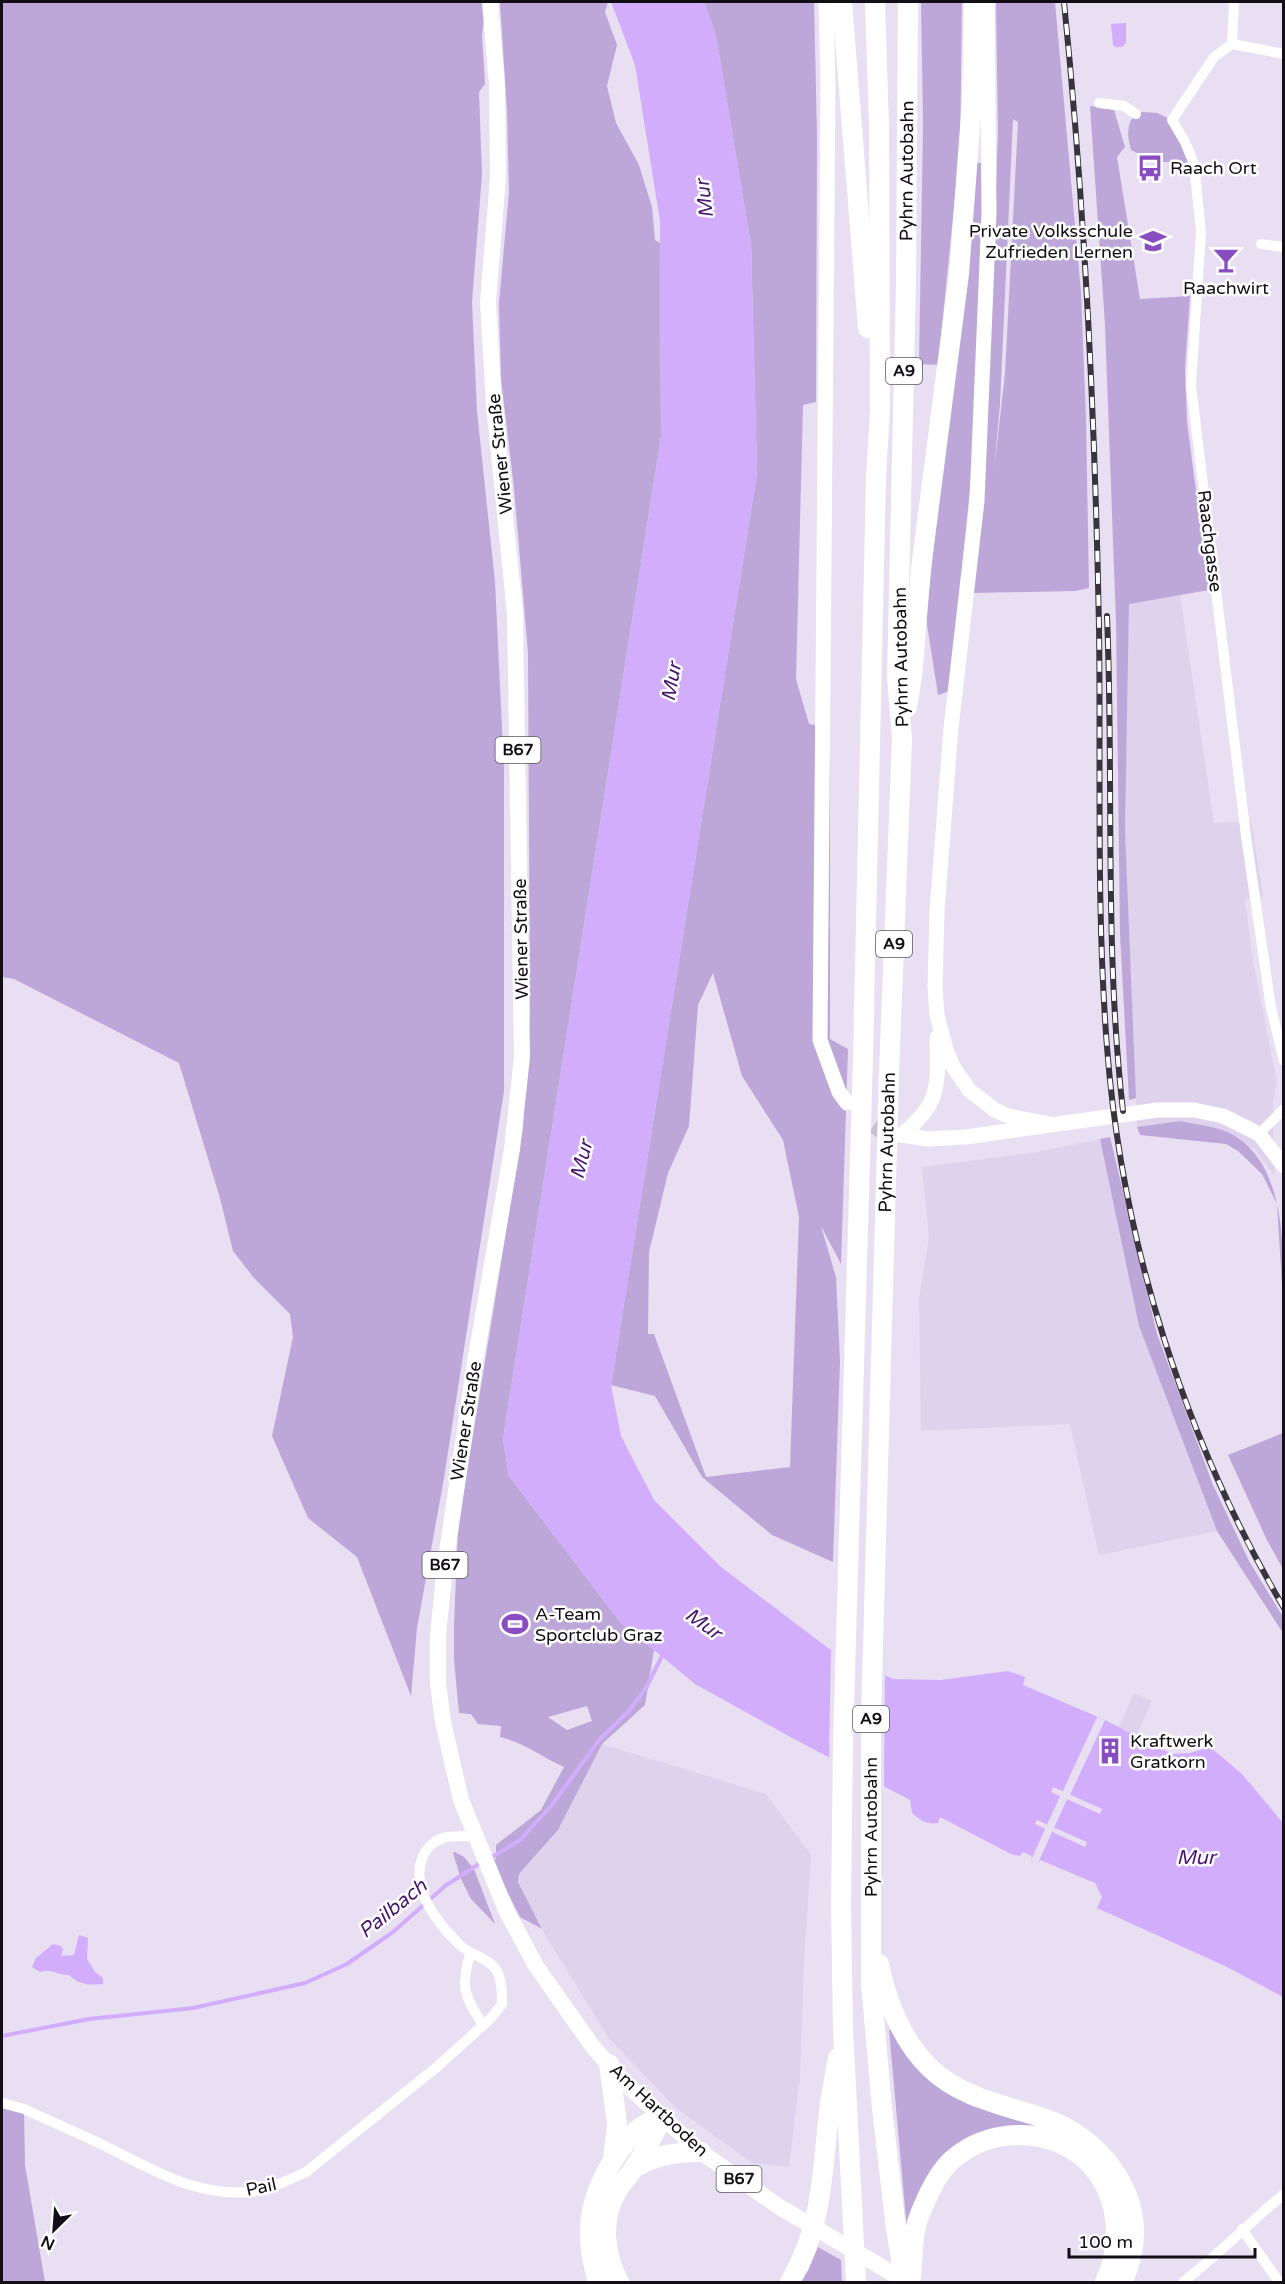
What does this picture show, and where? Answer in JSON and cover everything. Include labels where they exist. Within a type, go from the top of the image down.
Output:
[{"type":"highway","points":[[842,2],[868,331],[869,409],[876,477]]},
{"type":"highway","name":"Pyhrn Autobahn","points":[[856,2283],[849,2103],[843,2029],[841,1907],[849,1480],[863,1057],[880,387],[879,128],[875,2]]},
{"type":"highway","name":"Pyhrn Autobahn","points":[[907,2283],[896,2229],[871,1984],[871,1719],[889,1073],[902,740],[897,676],[906,284],[908,2]]},
{"type":"highway","points":[[902,740],[912,677],[923,556],[958,274],[972,101],[974,2]]},
{"type":"highway","points":[[872,1932],[883,1983],[902,2033],[931,2069],[965,2091],[1054,2122],[1071,2131],[1097,2150],[1116,2172],[1131,2206],[1133,2226],[1132,2255],[1123,2283]]},
{"type":"highway","points":[[795,2274],[816,2224],[830,2103],[843,2029]]},
{"type":"highway","points":[[609,2064],[617,2124],[613,2160]]},
{"type":"highway","points":[[598,2283],[593,2265],[590,2227],[593,2204],[613,2160],[638,2130],[661,2118]]},
{"type":"highway","points":[[619,2283],[610,2264],[605,2227],[615,2194],[654,2136],[661,2118]]},
{"type":"highway","points":[[907,2283],[919,2215],[933,2186],[952,2160],[974,2146],[1000,2135],[1030,2135],[1054,2140],[1071,2148],[1098,2173],[1115,2207],[1117,2224],[1116,2253],[1105,2283]]},
{"type":"highway","points":[[634,2168],[650,2159],[666,2154],[701,2152]]},
{"type":"main road","name":"Wiener Straße","points":[[485,1860],[461,1800],[443,1722],[438,1683],[438,1635],[454,1496],[512,1149],[522,1057],[515,614],[495,405],[488,302],[498,177],[497,85],[490,2]]},
{"type":"main road","points":[[826,2],[828,85],[820,1040],[839,1092],[847,1103]]},
{"type":"main road","points":[[987,2],[989,214],[977,501],[951,728],[938,900],[935,954],[936,1088],[926,1113],[901,1135],[928,1139],[966,1137],[1157,1110],[1194,1110],[1217,1114],[1253,1130],[1284,1166]]},
{"type":"main road","points":[[937,1016],[952,1065],[969,1090],[995,1110],[1008,1116],[1050,1124]]},
{"type":"main road","name":"Am Hartboden","points":[[485,1860],[506,1910],[536,1966],[593,2047],[661,2118],[701,2152],[778,2206],[907,2283]]},
{"type":"street","points":[[1234,2],[1232,44],[1284,54]]},
{"type":"street","name":"Raachgasse","points":[[1232,44],[1214,57],[1172,120],[1194,164],[1201,232],[1191,386],[1246,836],[1271,1008],[1284,1061]]},
{"type":"street","points":[[1099,103],[1124,106],[1136,114]]},
{"type":"street","points":[[1261,244],[1284,248]]},
{"type":"street","points":[[1253,1130],[1284,1109]]},
{"type":"street","name":"Pail","points":[[2,2103],[24,2109],[167,2177],[200,2189],[252,2192],[283,2183],[306,2172],[372,2120],[483,2025],[502,2004],[501,1985],[495,1968],[459,1945],[426,1900],[419,1876],[421,1862],[428,1846],[444,1838],[476,1836]]},
{"type":"street","points":[[470,1954],[465,1969],[465,1995],[483,2025]]},
{"type":"street","points":[[1183,2283],[1284,2194]]},
{"type":"street","points":[[1242,2229],[1280,2283]]},
{"type":"shaded area","points":[[2,2],[486,2],[482,35],[485,84],[479,92],[482,174],[472,302],[477,411],[495,582],[504,769],[504,1091],[444,1478],[417,1628],[411,1696],[357,1557],[308,1518],[272,1436],[293,1337],[290,1314],[254,1278],[233,1251],[220,1198],[179,1063],[14,979],[2,977]]},
{"type":"shaded area","points":[[500,2],[608,2],[605,12],[617,45],[607,86],[616,123],[639,165],[652,207],[655,240],[660,243],[661,437],[503,1439],[509,1476],[620,1622],[654,1650],[645,1705],[602,1744],[558,1830],[519,1874],[518,1882],[542,1929],[520,1917],[485,1848],[496,1860],[496,1845],[541,1810],[564,1767],[525,1746],[500,1737],[501,1726],[478,1724],[471,1714],[459,1713],[454,1660],[458,1527],[523,1128],[530,1013],[528,653],[514,488],[501,379],[499,303],[509,192]],"holes":[[[587,1706],[592,1721],[567,1730],[548,1717]]]},
{"type":"shaded area","points":[[704,2],[814,2],[817,135],[816,402],[803,405],[796,679],[809,724],[830,728],[830,1039],[848,1049],[841,1264],[821,1226],[836,1277],[840,1361],[833,1562],[772,1535],[702,1477],[655,1396],[611,1385],[757,473],[751,245],[716,36]],"holes":[[[713,973],[742,1076],[783,1140],[799,1217],[790,1467],[706,1477],[654,1334],[648,1334],[649,1252],[668,1173],[689,1126],[698,1005]]]},
{"type":"shaded area","points":[[921,2],[962,2],[960,149],[938,365],[919,364],[923,124]]},
{"type":"shaded area","points":[[996,2],[1055,2],[1081,292],[1086,419],[1089,588],[1075,591],[973,593],[998,133]],"holes":[[[1013,119],[1018,122],[1005,374],[994,470],[1000,404]]]},
{"type":"shaded area","points":[[1090,106],[1114,110],[1125,147],[1117,157],[1140,299],[1190,296],[1185,369],[1187,422],[1209,590],[1129,604],[1125,830],[1136,1098],[1129,1100],[1120,934],[1116,621],[1105,325]]},
{"type":"shaded area","points":[[1157,113],[1172,120],[1194,164],[1153,161],[1131,150],[1128,133],[1130,123],[1136,114]]},
{"type":"shaded area","points":[[976,163],[984,163],[972,468],[950,691],[938,695],[926,618]]},
{"type":"shaded area","points":[[1180,595],[1214,823],[1251,821],[1263,895],[1245,899],[1253,960],[1277,1083],[1273,1101],[1274,1175],[1255,1149],[1180,1121],[1137,1127],[1125,830],[1129,603]]},
{"type":"shaded area","points":[[1180,1121],[1225,1131],[1245,1143],[1260,1160],[1270,1180],[1277,1204],[1262,1174],[1238,1151],[1226,1144],[1140,1135],[1137,1127]]},
{"type":"shaded area","points":[[1110,1137],[1157,1334],[1213,1485],[1249,1561],[1283,1617],[1283,1633],[1217,1531],[1139,1326],[1100,1139]]},
{"type":"shaded area","points":[[1100,1139],[1139,1326],[1217,1531],[1099,1555],[1070,1424],[921,1431],[919,1299],[929,1237],[922,1167],[1038,1152]]},
{"type":"shaded area","points":[[1277,1204],[1283,1253],[1283,1302]]},
{"type":"shaded area","points":[[1283,1433],[1283,1569],[1266,1538],[1228,1455]]},
{"type":"shaded area","points":[[1134,1693],[1152,1701],[1137,1735],[1119,1727]]},
{"type":"shaded area","points":[[602,1744],[766,1794],[811,1855],[800,2077],[789,2167],[752,2163],[675,2107],[608,2037],[547,1938],[518,1882],[519,1874],[558,1830]]},
{"type":"shaded area","points":[[453,1853],[464,1857],[474,1869],[495,1924],[471,1899],[461,1879]]},
{"type":"shaded area","points":[[889,2030],[894,2030],[909,2056],[1060,2132],[1095,2155],[1118,2266],[1092,2158],[984,2134],[907,2230]]},
{"type":"shaded area","points":[[2,2103],[24,2109],[25,2165],[45,2282],[2,2282]]},
{"type":"shaded area","points":[[818,2247],[841,2260],[842,2282],[799,2282],[808,2271]]},
{"type":"water","name":"Mur","points":[[611,2],[704,2],[716,36],[751,245],[757,473],[611,1385],[621,1436],[654,1500],[721,1567],[828,1648],[893,1679],[940,1680],[1008,1671],[1025,1677],[1023,1685],[1105,1720],[1172,1754],[1190,1753],[1210,1747],[1242,1774],[1283,1823],[1283,1997],[1227,1967],[1097,1908],[1102,1897],[1095,1883],[1040,1860],[1038,1863],[1031,1860],[1032,1856],[1023,1852],[1020,1856],[1011,1854],[940,1817],[938,1823],[927,1823],[921,1820],[912,1813],[910,1800],[695,1684],[620,1622],[509,1476],[503,1439],[661,437],[660,221],[635,65]],"holes":[[[1053,1787],[1102,1809],[1100,1814],[1051,1792]],[[1037,1820],[1087,1842],[1085,1847],[1035,1824]]]},
{"type":"water","points":[[1126,23],[1126,43],[1122,47],[1115,47],[1111,24]]},
{"type":"water","points":[[79,1935],[88,1938],[87,1959],[95,1972],[103,1978],[103,1984],[85,1984],[69,1975],[48,1971],[40,1972],[32,1967],[36,1958],[53,1944],[61,1946],[63,1950],[61,1956],[74,1955]]},
{"type":"pier","points":[[831,1646],[885,1673],[884,1789],[829,1759]]},
{"type":"pier","points":[[1097,1717],[1105,1720],[1069,1797],[1062,1793]]},
{"type":"pier","points":[[1061,1794],[1068,1797],[1038,1863],[1035,1862],[1031,1860]]},
{"type":"waterway","name":"Pailbach","points":[[489,1859],[520,1840],[551,1806],[600,1739],[629,1711],[646,1688],[664,1652]]},
{"type":"waterway","name":"Pailbach","points":[[2,2036],[89,2019],[193,2008],[305,1983],[347,1964],[393,1932],[445,1886],[482,1862]]},
{"type":"tunnel","points":[[855,1112],[881,1131],[896,1134]]},
{"type":"railway","points":[[1064,2],[1078,158],[1092,392],[1099,627],[1101,942],[1107,1047],[1115,1120],[1127,1193],[1143,1266],[1188,1407],[1216,1476],[1248,1543],[1284,1608]]},
{"type":"railway","points":[[1107,616],[1113,987],[1123,1111]]},
{"type":"place","name":"Raach Ort","points":[[1150,168]]},
{"type":"place","name":"Private Volksschule Zufrieden Lernen","points":[[1153,241]]},
{"type":"place","name":"Raachwirt","points":[[1226,260]]},
{"type":"place","name":"A-Team Sportclub Graz","points":[[515,1624]]},
{"type":"place","name":"Kraftwerk Gratkorn","points":[[1110,1751]]}]
